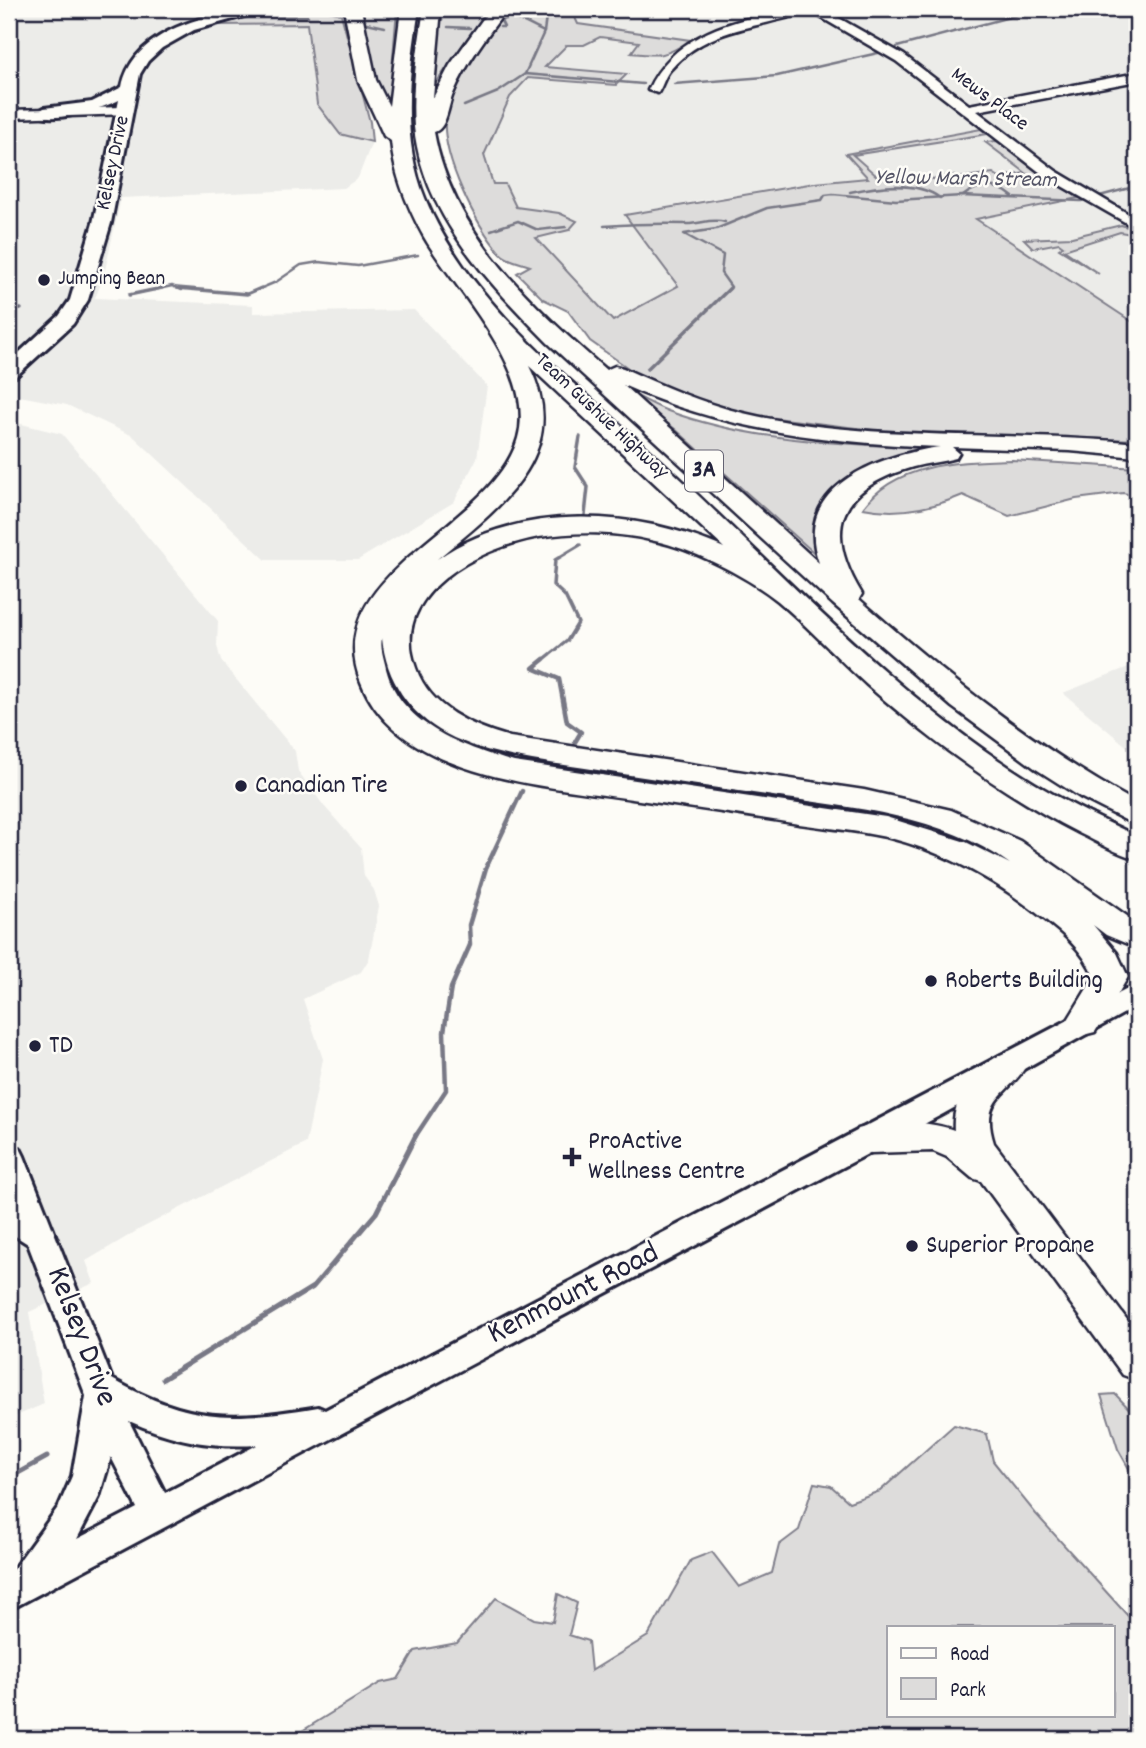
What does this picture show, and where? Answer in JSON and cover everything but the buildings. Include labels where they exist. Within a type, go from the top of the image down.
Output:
[{"type":"highway","points":[[352,9],[367,80],[399,147]]},
{"type":"highway","points":[[428,152],[443,92],[498,9]]},
{"type":"highway","name":"Team Gushue Highway","points":[[410,10],[397,102],[399,147],[428,224],[486,306],[587,406],[794,599],[879,677],[965,749],[1023,789],[1137,849]]},
{"type":"highway","name":"Team Gushue Highway","points":[[432,10],[424,105],[428,152],[434,174],[456,218],[495,271],[532,313],[876,629],[1008,737],[1096,794],[1137,816]]},
{"type":"highway","points":[[486,306],[530,394],[530,438],[523,459],[500,489],[476,516],[397,582],[378,604],[369,623],[364,642],[368,668],[379,693],[398,717],[428,740],[466,758],[511,771],[886,827],[931,839],[977,859],[1049,908],[1085,938],[1109,966],[1111,977],[1083,1023]]},
{"type":"highway","points":[[532,313],[611,371],[653,393],[743,422],[855,437],[1053,442],[1137,450]]},
{"type":"highway","points":[[876,629],[849,594],[827,550],[826,535],[833,506],[858,481],[915,458],[965,451],[1048,452],[1137,460]]},
{"type":"highway","points":[[794,599],[702,548],[661,534],[579,526],[534,530],[494,540],[457,557],[428,578],[406,602],[395,629],[396,656],[406,682],[426,706],[454,727],[492,742],[531,751],[864,800],[940,817],[1009,848],[1118,927],[1137,937]]},
{"type":"highway","points":[[1010,1064],[982,1090],[970,1116],[970,1130],[977,1148],[1137,1363]]},
{"type":"highway","points":[[871,1139],[914,1135],[950,1141],[975,1158],[1008,1193]]},
{"type":"main road","name":"Kelsey Drive","points":[[9,372],[66,320],[79,300],[102,223],[132,74],[143,56],[164,39],[203,22],[262,9]]},
{"type":"main road","points":[[44,113],[96,106],[129,89]]},
{"type":"main road","points":[[44,113],[102,120],[120,134]]},
{"type":"main road","name":"Kenmount Road","points":[[9,1593],[871,1139],[1137,994]]},
{"type":"main road","name":"Kelsey Drive","points":[[9,1159],[118,1436],[158,1514]]},
{"type":"main road","points":[[9,1217],[40,1236]]},
{"type":"main road","points":[[99,1388],[138,1412],[169,1424],[199,1431],[277,1429],[338,1419]]},
{"type":"main road","points":[[9,1593],[48,1553],[66,1529],[80,1501],[100,1441],[99,1388]]},
{"type":"street","points":[[654,90],[665,68],[700,41],[741,24],[806,9]]},
{"type":"street","name":"Mews Place","points":[[815,9],[900,58],[1051,174],[1137,225]]},
{"type":"street","points":[[1123,9],[1137,17]]},
{"type":"street","points":[[967,109],[1137,77]]},
{"type":"street","points":[[9,114],[125,111]]},
{"type":"shaded area","points":[[31,9],[81,17],[155,14],[194,17],[215,25],[307,24],[312,58],[340,134],[372,142],[358,178],[344,188],[121,198],[103,279],[95,298],[253,305],[253,313],[414,310],[487,386],[477,458],[454,502],[358,560],[266,560],[133,436],[67,405],[9,394],[9,14]]},
{"type":"shaded area","points":[[571,9],[1108,9],[1137,26],[1137,325],[976,218],[1077,198],[1041,176],[914,181],[861,178],[702,200],[626,215],[678,286],[613,321],[536,237],[569,230],[577,221],[559,213],[516,207],[505,184],[493,184],[484,156],[510,97],[567,45],[600,37],[640,42],[631,52],[668,55],[689,40],[578,24]]},
{"type":"shaded area","points":[[9,421],[62,434],[218,621],[217,646],[221,661],[295,751],[298,771],[361,848],[364,876],[374,890],[379,906],[369,959],[361,972],[303,999],[323,1059],[306,1143],[140,1229],[86,1261],[94,1283],[29,1312],[44,1404],[9,1419]]},
{"type":"shaded area","points":[[1131,666],[1137,670],[1137,755],[1063,693]]},
{"type":"green space","points":[[397,9],[388,118],[355,10]]},
{"type":"green space","points":[[442,9],[489,9],[433,87]]},
{"type":"green space","points":[[509,9],[571,9],[578,24],[690,40],[675,50],[656,55],[631,53],[639,42],[600,37],[584,45],[567,45],[545,67],[627,74],[616,85],[528,78],[510,97],[484,155],[493,184],[505,184],[516,207],[559,213],[577,221],[569,230],[536,238],[613,321],[678,286],[625,215],[815,183],[868,178],[846,154],[981,129],[987,134],[853,155],[878,177],[902,173],[914,179],[929,179],[954,175],[958,178],[993,173],[999,177],[1026,173],[985,142],[997,141],[1078,198],[976,219],[1137,325],[1137,440],[880,431],[729,412],[680,398],[638,375],[590,341],[568,311],[543,299],[517,273],[530,266],[510,260],[501,254],[471,208],[455,171],[445,134],[448,105],[469,59],[489,30]]},
{"type":"green space","points":[[290,10],[324,10],[341,14],[370,122],[372,142],[340,134],[317,104],[307,24],[215,25],[239,17]]},
{"type":"green space","points":[[1121,225],[1137,230],[1137,235],[1120,232],[1064,250],[1099,274],[1059,249],[1063,246],[1059,243],[1033,248],[1024,239],[1072,237]]},
{"type":"green space","points":[[620,387],[668,411],[731,429],[796,439],[927,448],[867,469],[821,559],[675,429]]},
{"type":"green space","points":[[1012,460],[1137,468],[1137,496],[1123,493],[1076,499],[1009,516],[963,495],[914,509],[888,511],[863,508],[893,481],[911,473],[951,464]]},
{"type":"green space","points":[[1115,1394],[1137,1417],[1137,1483],[1118,1449],[1101,1395]]},
{"type":"green space","points":[[954,1425],[987,1434],[993,1461],[1036,1514],[1137,1626],[1137,1739],[289,1739],[380,1683],[398,1679],[415,1651],[457,1643],[496,1598],[534,1619],[553,1622],[558,1594],[577,1603],[569,1635],[588,1641],[591,1671],[648,1636],[691,1560],[712,1552],[739,1587],[772,1573],[779,1545],[799,1530],[814,1483],[831,1486],[849,1502],[880,1491]]},
{"type":"waterway","points":[[155,9],[221,14]]},
{"type":"waterway","points":[[544,32],[547,9]]},
{"type":"waterway","points":[[897,47],[1040,9]]},
{"type":"waterway","points":[[236,16],[308,16]]},
{"type":"waterway","points":[[500,27],[504,27],[501,21],[511,18],[544,32]]},
{"type":"waterway","points":[[362,22],[385,27]]},
{"type":"waterway","points":[[448,27],[470,28]]},
{"type":"waterway","points":[[525,74],[544,32]]},
{"type":"waterway","points":[[674,84],[777,76],[878,53]]},
{"type":"waterway","points":[[464,106],[498,92],[525,74]]},
{"type":"waterway","points":[[525,74],[643,84]]},
{"type":"waterway","points":[[850,192],[896,186],[920,189],[939,197]]},
{"type":"waterway","points":[[963,196],[988,186],[1001,189],[1013,197]]},
{"type":"waterway","name":"Yellow Marsh Stream","points":[[939,197],[1081,201],[1137,186]]},
{"type":"waterway","points":[[730,288],[721,273],[723,255],[684,234],[716,229],[767,208],[822,200],[825,195],[896,200],[939,197]]},
{"type":"waterway","name":"Yellow Marsh Stream","points":[[491,230],[518,221],[538,230],[566,227]]},
{"type":"waterway","name":"Yellow Marsh Stream","points":[[604,226],[725,222]]},
{"type":"waterway","name":"Yellow Marsh Stream","points":[[257,290],[276,282],[301,265],[319,262],[358,266],[418,255]]},
{"type":"waterway","name":"Yellow Marsh Stream","points":[[154,290],[172,286],[177,288]]},
{"type":"waterway","name":"Yellow Marsh Stream","points":[[129,295],[162,288]]},
{"type":"waterway","name":"Yellow Marsh Stream","points":[[177,288],[247,294],[261,288]]},
{"type":"waterway","name":"Yellow Marsh Stream","points":[[177,288],[182,290]]},
{"type":"waterway","points":[[647,369],[730,288]]},
{"type":"waterway","name":"Yellow Marsh Stream","points":[[9,310],[21,309]]},
{"type":"waterway","points":[[580,437],[575,467],[588,487],[585,515]]},
{"type":"waterway","points":[[542,661],[567,641],[578,623],[565,596],[553,585],[555,560],[580,545]]},
{"type":"waterway","points":[[544,659],[533,668],[559,679],[567,722],[581,732],[575,742]]},
{"type":"waterway","points":[[415,1137],[446,1090],[444,1032],[451,988],[470,945],[469,925],[486,868],[522,791]]},
{"type":"waterway","points":[[163,1379],[313,1287],[376,1213],[416,1135]]},
{"type":"waterway","points":[[9,1478],[47,1457]]},
{"type":"place","name":"Jumping Bean","points":[[44,280]]},
{"type":"place","name":"Canadian Tire","points":[[241,786]]},
{"type":"place","name":"Roberts Building","points":[[931,981]]},
{"type":"place","name":"TD","points":[[35,1046]]},
{"type":"place","name":"ProActive Wellness Centre","points":[[572,1157]]},
{"type":"place","name":"Superior Propane","points":[[912,1246]]}]
